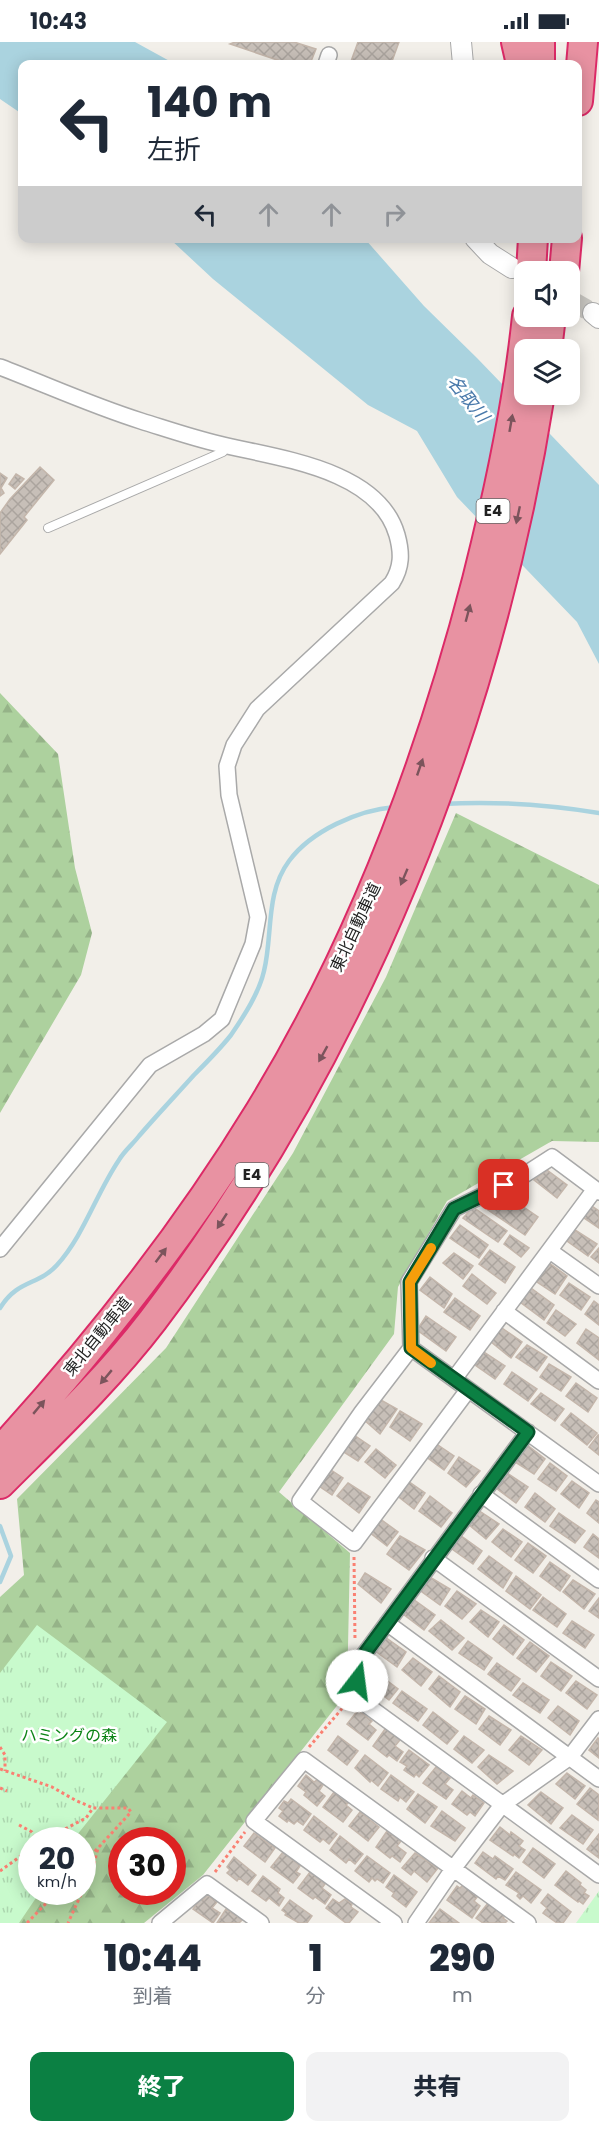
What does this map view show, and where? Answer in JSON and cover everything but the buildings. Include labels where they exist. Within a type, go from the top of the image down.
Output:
[{"type":"highway","points":[[516,42],[520,60]]},
{"type":"highway","points":[[540,42],[540,60]]},
{"type":"highway","points":[[564,42],[564,60]]},
{"type":"highway","points":[[581,60],[583,42]]},
{"type":"highway","points":[[526,261],[530,243]]},
{"type":"highway","points":[[557,261],[558,243]]},
{"type":"highway","points":[[565,261],[567,243]]},
{"type":"highway","name":"東北自動車道","points":[[2,1482],[100,1384],[151,1322],[240,1194],[286,1120],[330,1041],[377,940],[413,822],[520,405]]},
{"type":"highway","name":"東北自動車道","points":[[0,1451],[125,1303],[215,1181],[255,1119],[313,1016],[413,822],[472,687],[492,621],[530,458],[538,405]]},
{"type":"highway","points":[[530,458],[544,405]]},
{"type":"street","points":[[461,42],[463,60]]},
{"type":"street","points":[[480,243],[490,254],[514,265]]},
{"type":"street","points":[[0,367],[137,420],[227,446],[310,465],[342,478],[370,495],[387,514],[394,526],[400,547],[399,566],[392,583],[257,709],[234,745],[227,766],[229,795],[258,917],[253,944],[222,1019],[204,1034],[150,1065],[0,1249]]},
{"type":"street","points":[[454,1379],[597,1190],[552,1157],[521,1177],[454,1209],[410,1282],[411,1348],[362,1412],[300,1502],[354,1543],[468,1390]]},
{"type":"street","points":[[550,1251],[599,1286]]},
{"type":"street","points":[[504,1311],[599,1381]]},
{"type":"street","points":[[411,1348],[599,1484]]},
{"type":"street","points":[[528,1432],[357,1664],[357,1698],[599,1875]]},
{"type":"street","points":[[481,1494],[599,1580]]},
{"type":"street","points":[[433,1558],[599,1679]]},
{"type":"street","points":[[387,1623],[599,1779]]},
{"type":"street","points":[[416,1923],[453,1869],[502,1806],[570,1757],[599,1719]]},
{"type":"street","points":[[394,1923],[254,1821],[304,1760],[528,1923]]},
{"type":"street","points":[[160,1923],[207,1884],[261,1923]]},
{"type":"lane","points":[[48,528],[223,452],[227,446]]},
{"type":"path","points":[[354,1543],[357,1664]]},
{"type":"path","points":[[304,1760],[306,1752],[348,1702],[357,1698]]},
{"type":"path","points":[[0,1747],[5,1755],[6,1770]]},
{"type":"path","points":[[0,1769],[52,1787],[93,1808],[128,1808],[131,1812],[98,1848],[93,1868],[68,1923]]},
{"type":"path","points":[[0,1788],[7,1791]]},
{"type":"path","points":[[69,1827],[86,1818],[93,1808]]},
{"type":"path","points":[[207,1884],[254,1821]]},
{"type":"path","points":[[19,1825],[23,1827]]},
{"type":"path","points":[[0,1870],[18,1858]]},
{"type":"path","points":[[27,1923],[44,1905]]},
{"type":"green space","points":[[0,693],[58,754],[75,868],[92,933],[81,975],[0,1113]]},
{"type":"green space","points":[[456,813],[599,885],[599,1142],[552,1141],[447,1201],[398,1287],[394,1334],[279,1492],[350,1553],[347,1693],[203,1875],[186,1889],[186,1827],[108,1827],[108,1905],[166,1905],[144,1923],[0,1923],[0,1597],[24,1575],[17,1499],[166,1348],[293,1153],[386,977]]},
{"type":"green space","name":"ハミングの森","points":[[37,1625],[167,1722],[83,1827],[18,1827],[18,1905],[31,1905],[19,1923],[0,1923],[0,1673]]},
{"type":"green space","points":[[599,1891],[599,1923],[576,1923]]},
{"type":"water","points":[[0,42],[135,42],[168,60],[18,60],[18,111],[0,99]]},
{"type":"water","name":"名取川","points":[[174,243],[369,243],[424,306],[514,397],[514,405],[522,405],[599,485],[599,664],[577,622],[457,497],[417,431],[368,405],[213,279]]},
{"type":"waterway","points":[[442,804],[521,804],[599,813]]},
{"type":"waterway","points":[[0,1308],[14,1292],[50,1272],[57,1265],[75,1241],[123,1154],[231,1035],[241,1020],[262,979],[267,957],[273,900],[281,873],[289,861],[310,840],[336,824],[366,812],[395,807]]},
{"type":"waterway","points":[[0,1526],[11,1556],[0,1582]]},
{"type":"tunnel","points":[[580,306],[593,313]]},
{"type":"slow traffic","points":[[431,1248],[410,1282],[410,1332],[411,1348],[431,1363]]},
{"type":"route","points":[[357,1681],[357,1664],[528,1432],[411,1348],[410,1282],[454,1209],[504,1185]]}]
